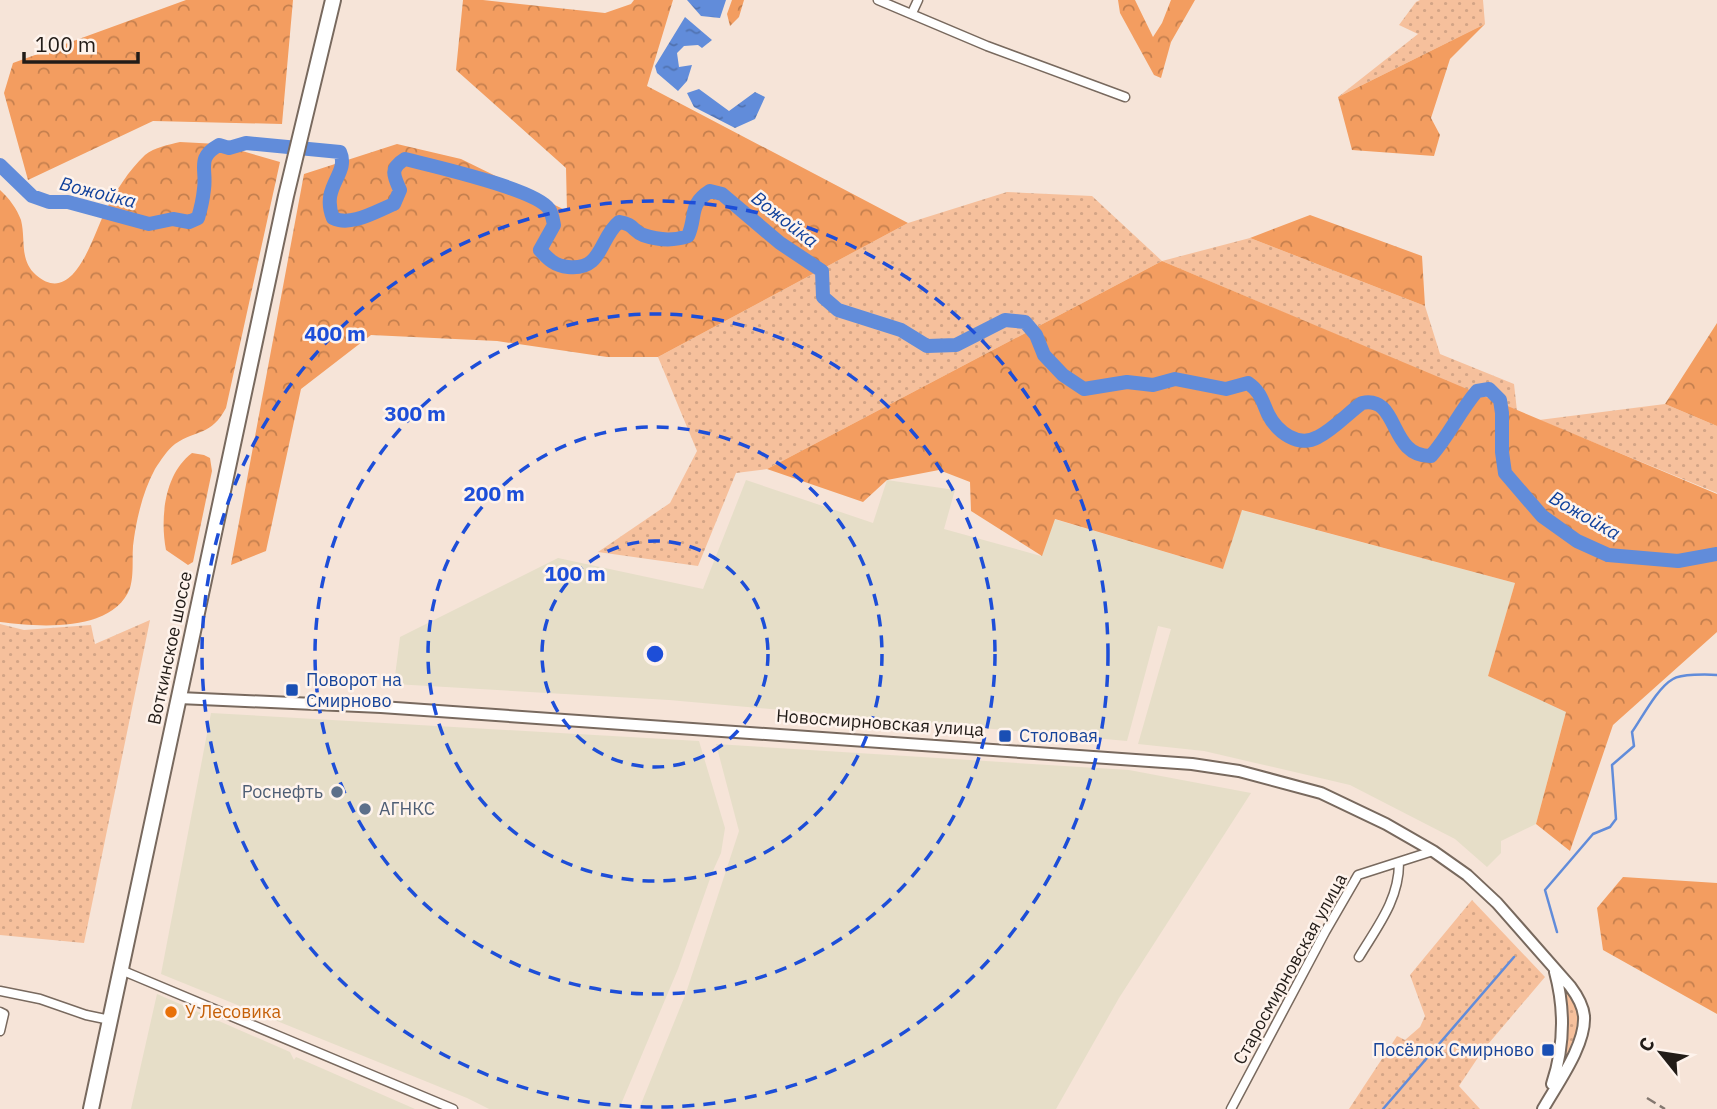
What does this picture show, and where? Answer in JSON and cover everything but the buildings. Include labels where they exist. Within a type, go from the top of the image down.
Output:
[{"type":"main road","name":"Воткинское шоссе","points":[[92,1109],[286,196],[333,0]]},
{"type":"street","points":[[878,0],[987,46],[1125,97]]},
{"type":"street","points":[[912,13],[918,0]]},
{"type":"street","name":"Новосмирновская улица","points":[[180,698],[381,707],[1192,764],[1239,771],[1321,793],[1386,824],[1433,851],[1467,875],[1497,903],[1577,996],[1584,1017],[1580,1038],[1571,1061],[1544,1108]]},
{"type":"street","name":"Старосмирновская улица","points":[[1231,1109],[1358,875],[1433,851]]},
{"type":"street","points":[[1359,957],[1392,903],[1399,880],[1399,863]]},
{"type":"street","points":[[121,970],[453,1109]]},
{"type":"street","name":"Новосмирновская улица","points":[[1544,1108],[1557,1069],[1560,1048],[1561,995],[1554,970]]},
{"type":"street","points":[[0,991],[40,999],[86,1015],[110,1020]]},
{"type":"street","points":[[0,1031],[2,1013]]},
{"type":"shaded area","points":[[1420,0],[1483,0],[1485,24],[1338,97],[1418,34],[1399,25]]},
{"type":"shaded area","points":[[1007,192],[1092,196],[1162,261],[767,469],[736,473],[698,566],[598,552],[670,503],[697,451],[658,357],[908,223]]},
{"type":"shaded area","points":[[1250,238],[1425,306],[1440,354],[1514,384],[1517,411],[1162,261]]},
{"type":"shaded area","points":[[1665,404],[1717,426],[1717,493],[1539,420]]},
{"type":"shaded area","points":[[746,480],[873,523],[887,480],[955,490],[944,529],[1041,556],[1054,519],[1223,569],[1241,510],[1515,583],[1488,676],[1566,712],[1536,824],[1501,841],[1501,853],[1487,867],[1455,839],[1350,785],[1204,751],[1138,744],[1171,629],[1158,626],[1127,741],[669,700],[394,684],[400,637],[558,558],[703,589]]},
{"type":"shaded area","points":[[150,620],[84,943],[0,935],[0,624],[24,630],[91,625],[95,644]]},
{"type":"shaded area","points":[[211,713],[699,741],[725,828],[721,853],[678,969],[619,1109],[489,1109],[161,974]]},
{"type":"shaded area","points":[[716,744],[1129,770],[1251,793],[1119,998],[1056,1109],[639,1109],[686,993],[739,831]]},
{"type":"shaded area","points":[[1472,900],[1545,977],[1483,1050],[1459,1086],[1480,1109],[1349,1109],[1397,1036],[1405,1040],[1420,1027],[1425,1016],[1410,975]]},
{"type":"shaded area","points":[[1564,985],[1576,1002],[1579,1020],[1575,1036],[1561,1065],[1565,1023]]},
{"type":"shaded area","points":[[157,994],[290,1052],[294,1060],[296,1057],[415,1109],[131,1109]]},
{"type":"green space","points":[[186,0],[293,0],[282,124],[153,121],[28,180],[4,93],[13,63]]},
{"type":"green space","points":[[463,0],[605,13],[631,4],[634,0],[673,0],[647,86],[908,223],[658,357],[607,357],[497,341],[371,335],[301,389],[266,551],[231,565],[304,174],[397,144],[461,159],[567,211],[566,168],[456,70]]},
{"type":"green space","points":[[732,0],[744,0],[739,17],[730,26],[727,14]]},
{"type":"green space","points":[[1118,0],[1135,0],[1153,37],[1171,0],[1195,0],[1171,42],[1161,78],[1154,75],[1120,13]]},
{"type":"green space","points":[[1485,24],[1450,59],[1431,118],[1440,135],[1434,156],[1352,150],[1338,97]]},
{"type":"green space","points":[[180,142],[218,144],[280,162],[226,408],[209,428],[172,446],[155,469],[138,516],[130,588],[121,603],[108,613],[73,624],[0,622],[0,190],[21,220],[27,263],[36,275],[49,283],[61,282],[71,276],[80,264],[109,204],[133,167],[153,150]]},
{"type":"green space","points":[[1310,215],[1422,256],[1425,306],[1250,238]]},
{"type":"green space","points":[[1162,261],[1717,494],[1717,632],[1613,725],[1570,851],[1536,824],[1566,712],[1488,676],[1515,583],[1242,510],[1223,569],[1055,519],[1042,556],[971,511],[970,482],[939,470],[887,480],[863,502],[767,469]]},
{"type":"green space","points":[[1717,323],[1717,426],[1665,404]]},
{"type":"green space","points":[[192,453],[210,458],[212,471],[193,562],[188,565],[166,550],[164,511],[175,473]]},
{"type":"green space","points":[[1623,877],[1717,883],[1717,1014],[1603,950],[1597,908]]},
{"type":"water","points":[[687,0],[726,0],[720,18],[701,16]]},
{"type":"water","points":[[685,17],[712,40],[702,48],[698,45],[684,46],[677,53],[679,67],[692,65],[687,81],[678,91],[657,73],[655,66]]},
{"type":"water","points":[[699,89],[729,111],[755,92],[765,97],[755,119],[735,128],[694,107],[687,93]]},
{"type":"waterway","name":"Вожойка","points":[[0,165],[32,196],[49,202],[68,202],[149,224],[173,219],[189,222],[198,218],[204,193],[205,159],[207,154],[219,145],[229,148],[246,143],[340,152],[341,167],[332,189],[330,207],[333,218],[348,221],[394,204],[400,190],[395,169],[405,159],[505,186],[540,201],[550,211],[554,225],[540,250],[552,262],[568,267],[579,267],[594,259],[619,222],[654,238],[688,236],[696,206],[710,191],[722,194],[780,243],[822,271],[823,297],[838,310],[901,330],[927,346],[956,345],[1005,320],[1025,322],[1036,335],[1044,355],[1063,375],[1084,389],[1127,382],[1153,385],[1175,379],[1226,389],[1248,383],[1258,393],[1277,427],[1289,436],[1303,441],[1324,434],[1362,403],[1374,403],[1383,408],[1407,447],[1417,454],[1431,456],[1477,391],[1489,389],[1500,400],[1505,473],[1542,516],[1577,541],[1608,555],[1678,561],[1717,554]]},
{"type":"waterway","points":[[1557,932],[1545,890],[1593,834],[1610,827],[1616,819],[1612,765],[1634,746],[1632,732],[1667,683],[1688,675],[1717,675]]},
{"type":"waterway","points":[[1383,1109],[1514,957]]},
{"type":"railway","points":[[1647,1098],[1665,1109]]},
{"type":"place","name":"Поворот на Смирново","points":[[292,690]]},
{"type":"place","name":"Столовая","points":[[1005,736]]},
{"type":"place","name":"Роснефть","points":[[337,792]]},
{"type":"place","name":"АГНКС","points":[[365,809]]},
{"type":"place","name":"У Лесовика","points":[[171,1012]]},
{"type":"place","name":"Посёлок Смирново","points":[[1548,1050]]}]
